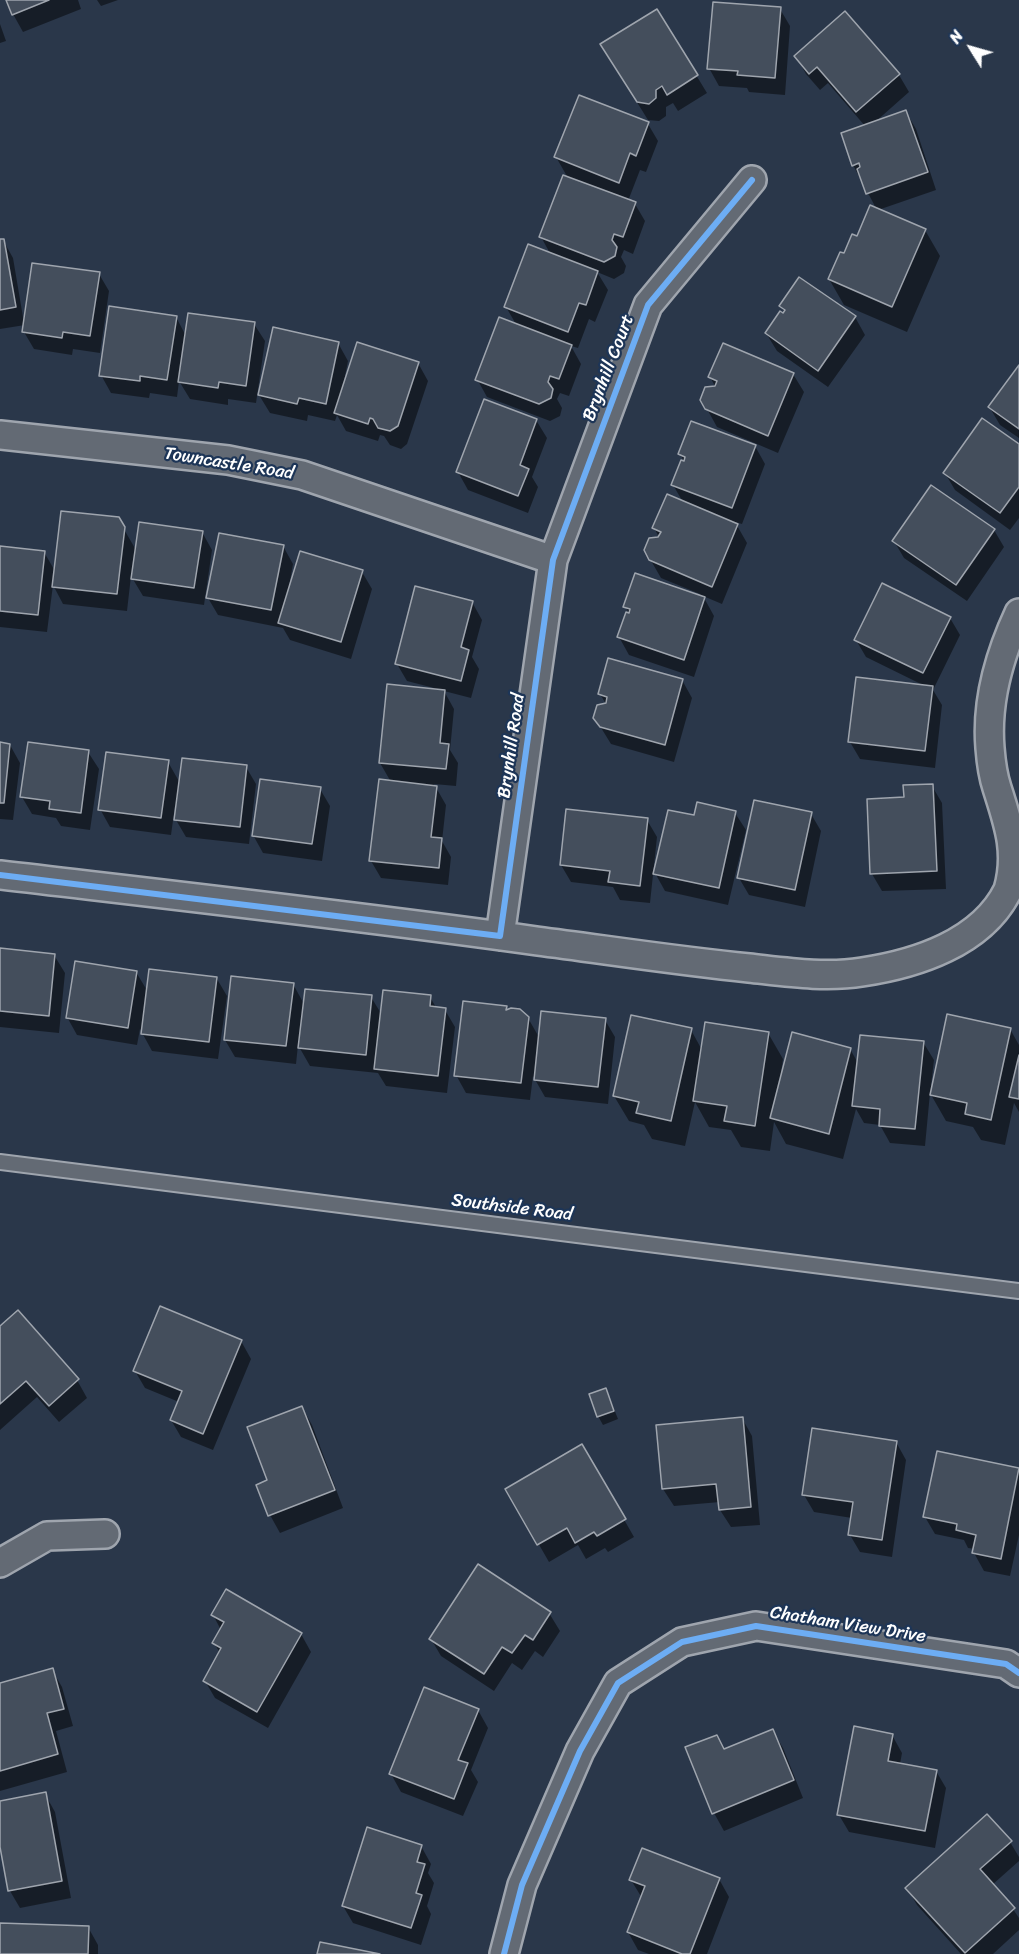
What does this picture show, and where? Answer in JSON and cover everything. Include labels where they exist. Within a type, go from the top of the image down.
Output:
[{"type":"street","name":"Brynhill Court","points":[[552,560],[648,305],[752,180]]},
{"type":"street","name":"Towncastle Road","points":[[0,435],[228,460],[302,476],[552,560]]},
{"type":"street","name":"Brynhill Road","points":[[500,936],[552,560]]},
{"type":"street","points":[[0,875],[500,936],[716,965],[807,974],[860,972],[908,962],[953,945],[974,930],[1013,895],[1016,841],[995,784],[988,716],[993,685],[1004,648],[1019,613]]},
{"type":"street","points":[[0,1563],[47,1536],[105,1534]]},
{"type":"street","name":"Chatham View Drive","points":[[504,1954],[522,1885],[580,1751],[618,1683],[682,1642],[756,1626],[1006,1664],[1019,1673]]},
{"type":"lane","name":"Southside Road","points":[[0,1162],[1019,1291]]},
{"type":"building","points":[[6,0],[49,0],[12,15]]},
{"type":"building","points":[[713,2],[781,7],[775,78],[737,75],[738,71],[707,69]]},
{"type":"building","points":[[657,9],[698,75],[667,95],[662,86],[656,90],[656,98],[649,104],[637,102],[600,44]]},
{"type":"building","points":[[845,11],[900,74],[856,112],[817,67],[809,74],[794,56]]},
{"type":"building","points":[[579,95],[649,122],[636,156],[630,153],[619,183],[554,157]]},
{"type":"building","points":[[906,110],[928,172],[866,194],[857,169],[860,167],[859,163],[852,166],[841,133]]},
{"type":"building","points":[[563,175],[636,202],[623,237],[614,234],[612,240],[617,247],[615,256],[604,262],[539,237]]},
{"type":"building","points":[[870,205],[926,229],[892,307],[828,279],[840,252],[844,253],[852,234],[857,236]]},
{"type":"building","points":[[0,239],[4,239],[16,307],[0,310]]},
{"type":"building","points":[[528,244],[598,271],[586,305],[579,303],[568,332],[504,307]]},
{"type":"building","points":[[32,263],[100,272],[90,336],[63,332],[62,338],[22,332]]},
{"type":"building","points":[[799,277],[856,316],[818,371],[765,333],[780,311],[783,313],[785,310],[779,306]]},
{"type":"building","points":[[109,306],[177,316],[167,380],[140,376],[140,381],[99,376]]},
{"type":"building","points":[[188,313],[255,322],[246,386],[219,382],[218,388],[178,382]]},
{"type":"building","points":[[499,317],[572,345],[559,379],[550,376],[548,382],[553,389],[551,398],[539,404],[475,380]]},
{"type":"building","points":[[273,327],[339,342],[326,404],[299,398],[297,404],[258,395]]},
{"type":"building","points":[[357,342],[419,362],[398,426],[390,431],[378,428],[370,418],[368,424],[334,413]]},
{"type":"building","points":[[723,343],[794,373],[768,436],[705,409],[700,400],[705,387],[715,386],[717,381],[708,377]]},
{"type":"building","points":[[1019,365],[1019,429],[988,407]]},
{"type":"building","points":[[484,399],[537,419],[520,465],[529,469],[518,496],[456,472]]},
{"type":"building","points":[[982,418],[1019,444],[1019,487],[1000,513],[943,473]]},
{"type":"building","points":[[691,421],[756,445],[732,508],[671,485],[681,460],[684,461],[685,457],[678,454]]},
{"type":"building","points":[[931,485],[995,529],[956,585],[892,541]]},
{"type":"building","points":[[667,494],[738,524],[712,587],[649,560],[644,550],[649,538],[658,537],[661,532],[652,528]]},
{"type":"building","points":[[61,511],[119,517],[125,527],[117,594],[52,587]]},
{"type":"building","points":[[139,522],[203,531],[194,588],[131,579]]},
{"type":"building","points":[[219,533],[284,545],[271,610],[206,598]]},
{"type":"building","points":[[0,546],[45,551],[38,615],[0,611]]},
{"type":"building","points":[[300,551],[363,570],[341,642],[278,623]]},
{"type":"building","points":[[635,573],[705,597],[684,660],[617,637],[626,612],[629,613],[630,609],[623,607]]},
{"type":"building","points":[[882,583],[951,617],[923,673],[854,640]]},
{"type":"building","points":[[415,586],[473,601],[461,647],[469,650],[461,681],[395,664]]},
{"type":"building","points":[[608,658],[683,679],[665,745],[600,727],[593,718],[597,705],[606,703],[607,697],[598,694]]},
{"type":"building","points":[[856,677],[933,686],[925,751],[848,742]]},
{"type":"building","points":[[387,684],[445,690],[440,743],[449,744],[446,769],[379,763]]},
{"type":"building","points":[[0,742],[10,744],[4,803],[0,803]]},
{"type":"building","points":[[28,742],[89,750],[81,813],[49,809],[50,801],[20,797]]},
{"type":"building","points":[[106,752],[169,760],[161,818],[98,810]]},
{"type":"building","points":[[182,758],[247,765],[240,827],[174,820]]},
{"type":"building","points":[[260,779],[321,787],[312,844],[252,836]]},
{"type":"building","points":[[379,779],[437,786],[431,837],[442,838],[439,868],[369,861]]},
{"type":"building","points":[[933,784],[937,871],[870,874],[867,799],[904,797],[903,785]]},
{"type":"building","points":[[754,800],[812,812],[795,890],[737,878]]},
{"type":"building","points":[[697,802],[736,811],[719,888],[653,874],[668,810],[694,815]]},
{"type":"building","points":[[566,809],[648,818],[640,886],[608,882],[610,871],[560,865]]},
{"type":"building","points":[[0,948],[55,954],[49,1016],[0,1011]]},
{"type":"building","points":[[75,961],[137,971],[128,1028],[66,1018]]},
{"type":"building","points":[[149,969],[217,977],[209,1042],[141,1034]]},
{"type":"building","points":[[231,976],[294,983],[286,1046],[224,1040]]},
{"type":"building","points":[[305,989],[372,995],[366,1055],[298,1048]]},
{"type":"building","points":[[383,990],[431,995],[430,1006],[446,1008],[438,1076],[374,1069]]},
{"type":"building","points":[[463,1001],[507,1006],[506,1010],[520,1009],[529,1017],[521,1083],[454,1076]]},
{"type":"building","points":[[541,1011],[606,1018],[598,1087],[534,1080]]},
{"type":"building","points":[[947,1014],[1011,1028],[991,1120],[965,1114],[967,1103],[930,1095]]},
{"type":"building","points":[[631,1015],[692,1028],[671,1121],[636,1113],[639,1102],[613,1096]]},
{"type":"building","points":[[705,1022],[769,1032],[755,1126],[724,1121],[727,1106],[693,1101]]},
{"type":"building","points":[[792,1032],[851,1048],[829,1134],[770,1118]]},
{"type":"building","points":[[860,1035],[924,1041],[915,1129],[879,1126],[880,1109],[852,1106]]},
{"type":"building","points":[[1019,1055],[1019,1099],[1009,1097]]},
{"type":"building","points":[[160,1306],[242,1340],[203,1434],[170,1420],[182,1391],[133,1371]]},
{"type":"building","points":[[18,1310],[79,1379],[49,1406],[26,1381],[0,1404],[0,1326]]},
{"type":"building","points":[[606,1388],[614,1411],[597,1417],[589,1394]]},
{"type":"building","points":[[302,1406],[335,1490],[268,1516],[256,1485],[267,1480],[247,1427]]},
{"type":"building","points":[[743,1417],[751,1507],[719,1510],[716,1484],[662,1489],[656,1425]]},
{"type":"building","points":[[812,1428],[897,1441],[882,1540],[848,1535],[853,1502],[802,1495]]},
{"type":"building","points":[[582,1444],[626,1519],[597,1536],[594,1532],[575,1543],[567,1528],[537,1545],[505,1489]]},
{"type":"building","points":[[937,1451],[1019,1468],[1001,1559],[972,1553],[976,1535],[956,1530],[957,1524],[923,1517]]},
{"type":"building","points":[[478,1564],[551,1612],[533,1640],[525,1635],[512,1653],[502,1647],[484,1674],[429,1639]]},
{"type":"building","points":[[226,1589],[302,1633],[257,1712],[203,1681],[221,1648],[212,1643],[224,1622],[211,1615]]},
{"type":"building","points":[[53,1668],[64,1709],[47,1713],[58,1754],[0,1771],[0,1683]]},
{"type":"building","points":[[424,1687],[479,1709],[458,1760],[468,1763],[454,1799],[389,1774]]},
{"type":"building","points":[[854,1726],[893,1734],[888,1761],[937,1770],[925,1831],[837,1815]]},
{"type":"building","points":[[773,1729],[794,1780],[712,1814],[685,1747],[717,1735],[724,1749]]},
{"type":"building","points":[[46,1792],[62,1881],[8,1891],[0,1847],[0,1801]]},
{"type":"building","points":[[987,1814],[1012,1841],[980,1869],[1015,1908],[965,1953],[905,1888]]},
{"type":"building","points":[[367,1827],[422,1845],[417,1862],[425,1864],[416,1893],[422,1895],[411,1928],[342,1906]]},
{"type":"building","points":[[642,1848],[720,1878],[690,1954],[682,1954],[627,1932],[645,1886],[629,1880]]},
{"type":"building","points":[[0,1923],[89,1926],[88,1954],[0,1954]]},
{"type":"building","points":[[320,1942],[380,1954],[317,1954]]},
{"type":"cycle path","points":[[0,875],[500,936],[553,560],[648,305],[752,180]]},
{"type":"cycle path","points":[[504,1954],[522,1885],[580,1751],[618,1683],[682,1642],[756,1626],[1006,1664],[1019,1673]]}]
